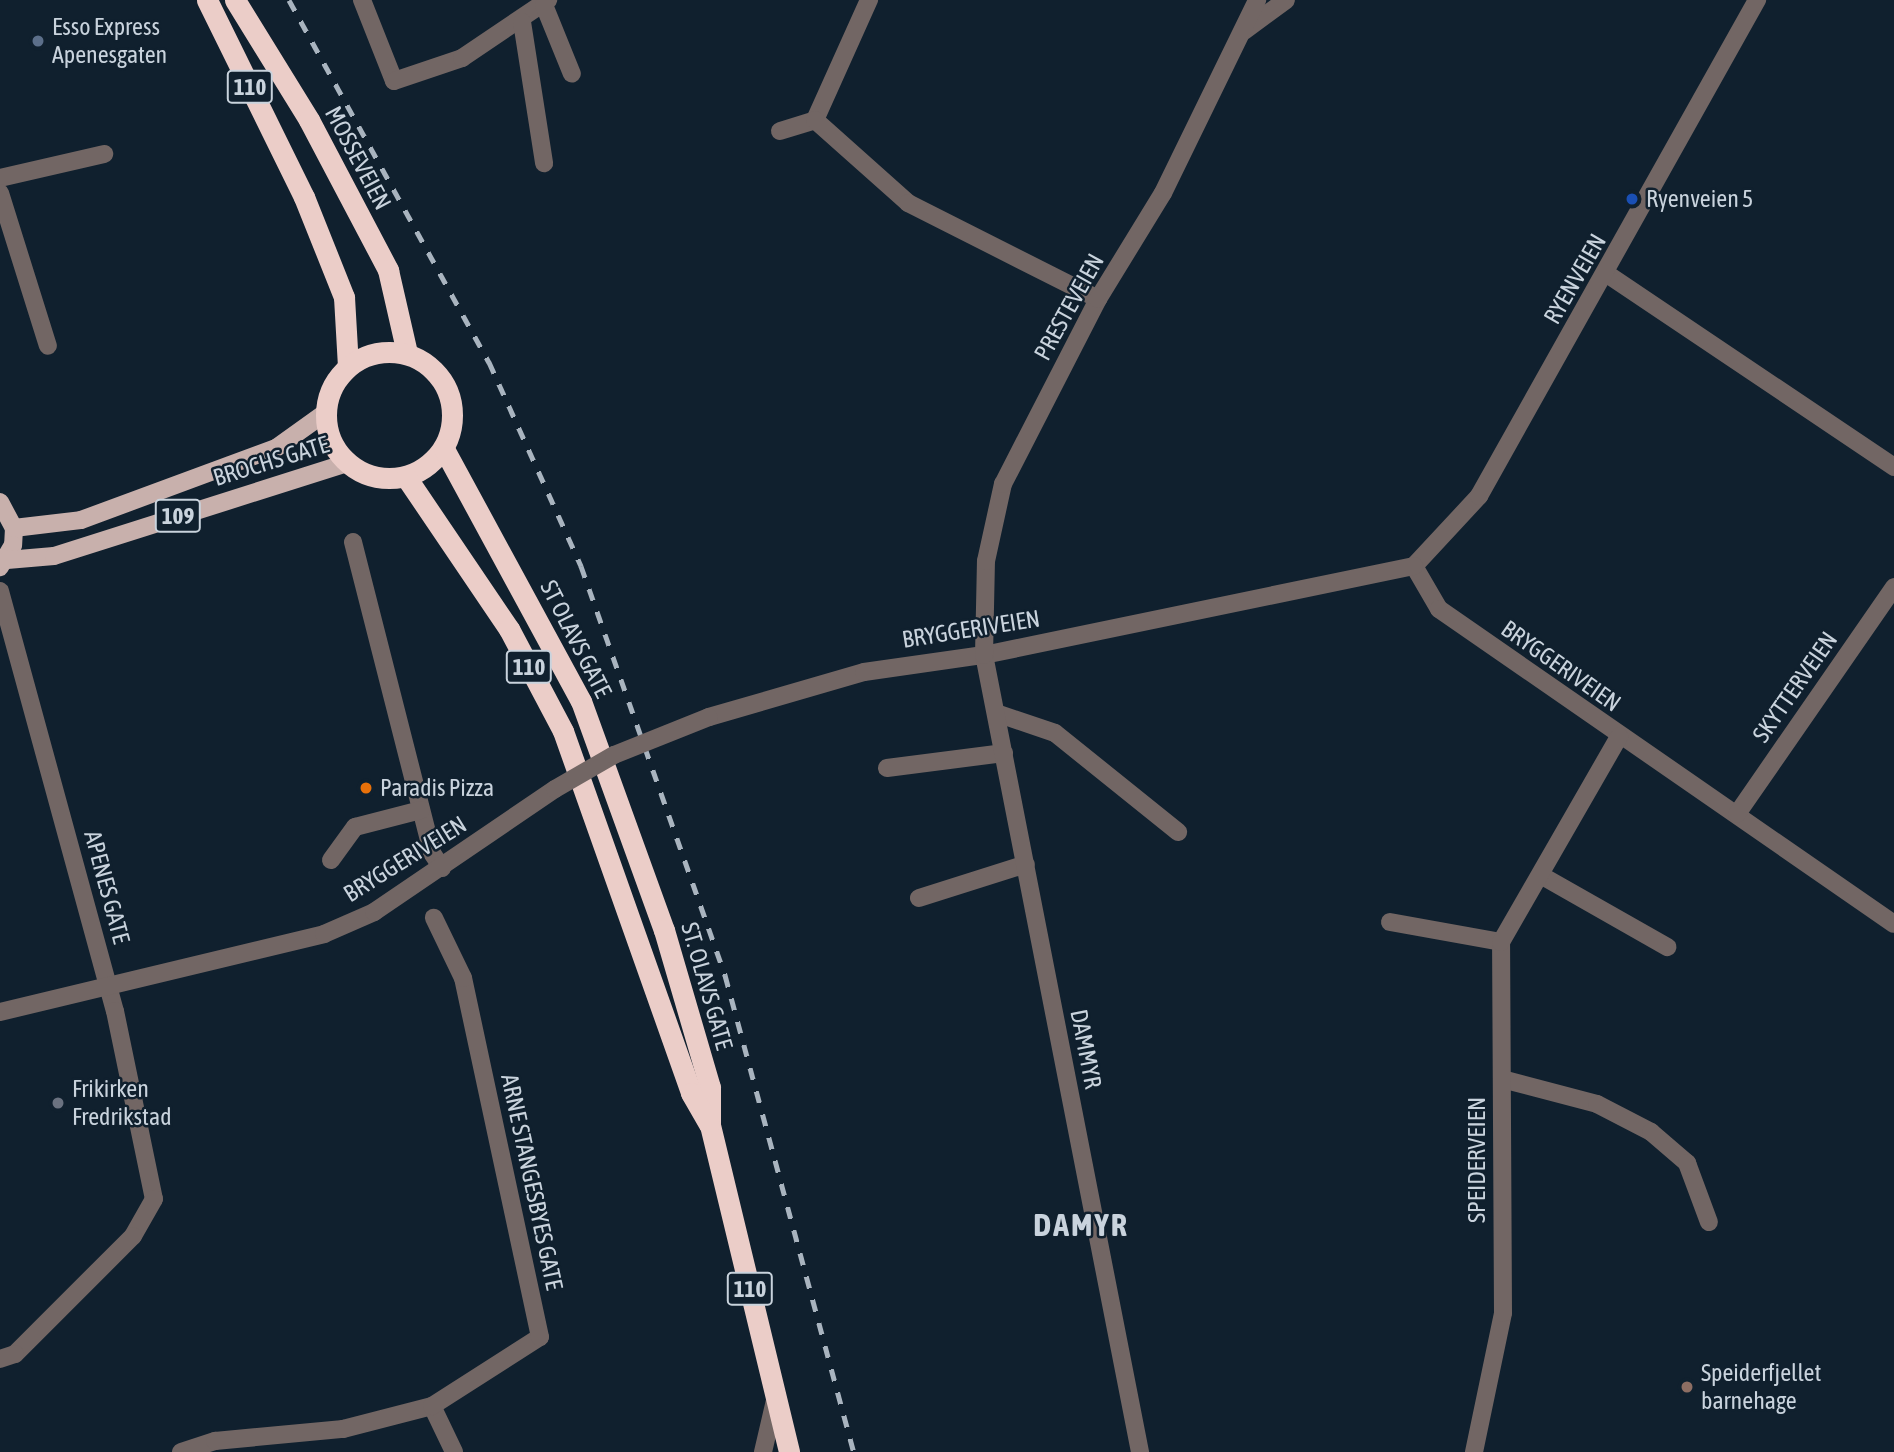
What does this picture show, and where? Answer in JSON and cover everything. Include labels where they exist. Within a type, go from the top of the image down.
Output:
[{"type":"highway","name":"110","points":[[206,0],[304,197],[344,297],[348,366]]},
{"type":"highway","name":"MOSSEVEIEN","points":[[235,0],[309,120],[388,270],[407,353]]},
{"type":"highway","points":[[375,352],[407,353],[430,366],[450,394],[453,421],[444,449],[406,477],[377,479],[348,464],[331,443],[325,413],[332,386],[348,366],[375,352]]},
{"type":"highway","name":"ST OLAVS GATE","points":[[444,449],[582,701],[641,864]]},
{"type":"highway","name":"ST. OLAVS GATE","points":[[406,477],[509,629],[563,731],[617,876],[691,1093],[710,1125]]},
{"type":"highway","name":"ST. OLAVS GATE","points":[[641,864],[710,1087],[710,1125],[789,1452]]},
{"type":"main road","name":"BROCHS GATE","points":[[14,528],[94,515],[276,448],[325,413]]},
{"type":"main road","name":"BROCHS GATE","points":[[3,564],[54,556],[348,464]]},
{"type":"main road","points":[[0,502],[14,528]]},
{"type":"main road","name":"109","points":[[3,564],[14,528]]},
{"type":"street","points":[[362,0],[394,81],[462,58],[522,22],[546,2],[572,74]]},
{"type":"street","points":[[780,131],[814,120],[869,0]]},
{"type":"street","name":"PRESTEVEIEN","points":[[984,655],[986,561],[1003,484],[1098,299],[1163,193],[1257,0]]},
{"type":"street","points":[[1241,33],[1286,0]]},
{"type":"street","name":"RYENVEIEN","points":[[1415,566],[1479,496],[1607,274],[1757,0]]},
{"type":"street","points":[[522,22],[544,163]]},
{"type":"street","points":[[814,120],[908,203],[1098,299]]},
{"type":"street","points":[[0,178],[104,154]]},
{"type":"street","points":[[0,193],[48,346]]},
{"type":"street","points":[[1607,274],[1894,467]]},
{"type":"street","points":[[353,542],[421,810],[442,868]]},
{"type":"street","name":"BRYGGERIVEIEN","points":[[0,1012],[324,934],[442,868],[555,789],[614,755],[709,717],[864,672],[984,655],[1415,566],[1439,609],[1619,737],[1737,814],[1894,924]]},
{"type":"street","name":"SKYTTERVEIEN","points":[[1737,814],[1894,587]]},
{"type":"street","name":"APENES GATE","points":[[0,591],[108,986],[154,1199],[133,1236],[15,1354],[0,1359]]},
{"type":"street","name":"DAMMYR","points":[[984,655],[1140,1452]]},
{"type":"street","points":[[996,713],[1055,733],[1178,832]]},
{"type":"street","points":[[1390,922],[1501,942],[1544,877],[1619,737]]},
{"type":"street","points":[[887,768],[1004,753]]},
{"type":"street","points":[[331,859],[355,827],[421,810]]},
{"type":"street","points":[[919,898],[1026,864]]},
{"type":"street","points":[[1544,877],[1667,947]]},
{"type":"street","name":"ARNE STANGESBYES GATE","points":[[432,1406],[540,1337],[463,978],[434,918]]},
{"type":"street","name":"SPEIDERVEIEN","points":[[1474,1452],[1503,1313],[1501,942]]},
{"type":"street","points":[[1502,1079],[1597,1104],[1651,1132],[1687,1163],[1709,1223]]},
{"type":"street","points":[[763,1452],[776,1396]]},
{"type":"street","points":[[181,1452],[215,1441],[343,1429],[432,1406],[454,1452]]},
{"type":"railway","points":[[289,0],[489,362],[581,566],[725,975],[854,1452]]},
{"type":"place","name":"Esso Express Apenesgaten","points":[[38,41]]},
{"type":"place","name":"Ryenveien 5","points":[[1632,199]]},
{"type":"place","name":"Paradis Pizza","points":[[366,788]]},
{"type":"place","name":"Frikirken Fredrikstad","points":[[58,1103]]},
{"type":"place","name":"Speiderfjellet barnehage","points":[[1687,1387]]},
{"type":"district","name":"DAMYR","points":[[1081,1225]]}]
